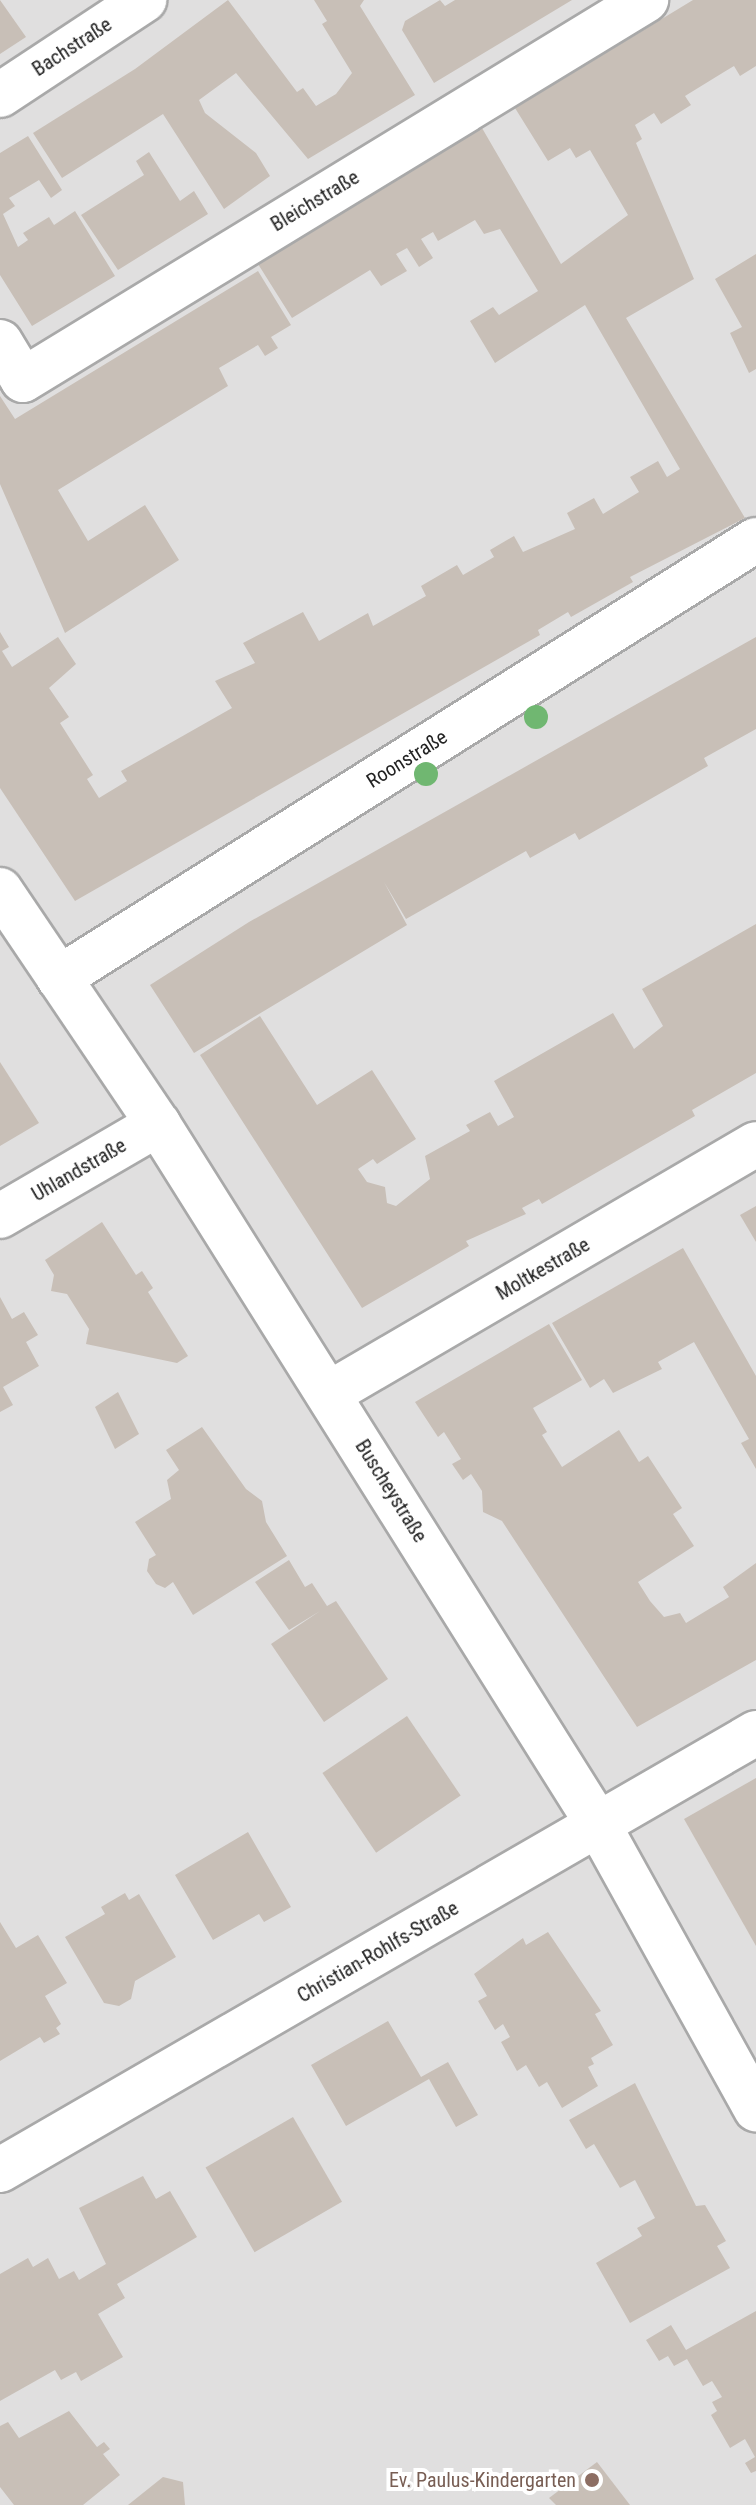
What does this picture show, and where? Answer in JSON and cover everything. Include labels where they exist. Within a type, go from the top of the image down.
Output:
[{"type":"street","name":"Bachstraße","points":[[0,95],[144,0]]},
{"type":"street","name":"Bleichstraße","points":[[0,342],[23,380],[646,0]]},
{"type":"street","name":"Roonstraße","points":[[59,978],[756,540]]},
{"type":"street","name":"Buscheystraße","points":[[0,890],[158,1124],[330,1393],[599,1826],[756,2109]]},
{"type":"street","name":"Uhlandstraße","points":[[0,1216],[158,1124]]},
{"type":"street","name":"Moltkestraße","points":[[330,1393],[756,1144]]},
{"type":"street","name":"Christian-Rohlfs-Straße","points":[[0,2170],[756,1733]]},
{"type":"shaded area","points":[[0,0],[756,0],[756,2505],[0,2505]]},
{"type":"building","points":[[0,0],[26,37],[0,54]]},
{"type":"building","points":[[228,0],[297,92],[303,88],[316,106],[336,94],[352,73],[322,24],[327,21],[314,0],[364,0],[360,6],[415,95],[308,159],[236,73],[199,100],[205,113],[256,153],[270,176],[224,209],[163,114],[62,178],[33,133],[135,69]]},
{"type":"building","points":[[440,0],[445,6],[455,0],[572,0],[434,83],[402,30],[405,21]]},
{"type":"building","points":[[693,0],[756,0],[756,66],[740,76],[734,66],[724,72],[685,96],[691,105],[661,124],[654,113],[635,125],[642,139],[636,143],[694,279],[626,318],[745,518],[630,577],[633,582],[571,617],[568,612],[538,630],[540,635],[75,901],[0,788],[0,632],[9,647],[2,651],[12,667],[58,637],[76,664],[49,688],[69,717],[60,723],[93,775],[87,779],[99,798],[127,781],[121,771],[232,708],[215,681],[255,663],[243,643],[303,612],[319,641],[368,613],[373,626],[426,596],[421,586],[457,565],[463,575],[494,557],[490,550],[514,536],[523,552],[575,529],[567,513],[594,498],[603,514],[639,492],[630,477],[658,461],[667,477],[680,469],[585,305],[495,363],[470,321],[493,307],[499,315],[538,291],[500,229],[484,234],[475,220],[438,241],[433,232],[421,239],[433,258],[419,267],[407,248],[396,254],[407,271],[381,286],[370,270],[292,318],[258,264],[482,128],[561,264],[628,215],[590,150],[576,158],[570,148],[548,161],[515,108]]},
{"type":"building","points":[[28,136],[62,190],[51,198],[39,180],[9,198],[15,206],[3,214],[18,247],[28,240],[23,233],[49,217],[54,225],[75,211],[115,276],[32,326],[0,275],[0,153]]},
{"type":"building","points":[[149,152],[180,201],[194,191],[208,214],[118,270],[81,215],[144,175],[136,161]]},
{"type":"building","points":[[756,254],[756,369],[749,373],[730,333],[742,327],[715,279]]},
{"type":"building","points":[[258,271],[291,325],[271,337],[278,348],[265,356],[258,345],[219,368],[228,386],[58,490],[88,541],[145,505],[179,560],[65,633],[0,484],[0,396],[15,419]]},
{"type":"building","points":[[756,637],[756,729],[704,758],[708,766],[579,840],[575,833],[530,858],[526,851],[406,919],[384,882],[407,925],[194,1053],[150,985],[249,922]]},
{"type":"building","points":[[756,924],[756,1073],[692,1110],[695,1116],[542,1204],[539,1199],[522,1208],[526,1214],[466,1241],[469,1246],[362,1308],[200,1055],[260,1016],[317,1105],[372,1070],[416,1139],[377,1164],[373,1159],[358,1169],[367,1182],[385,1187],[387,1203],[396,1206],[430,1179],[425,1156],[470,1131],[466,1125],[490,1112],[498,1126],[514,1117],[494,1081],[613,1013],[634,1049],[663,1026],[642,989]]},
{"type":"building","points":[[0,1062],[39,1123],[0,1146]]},
{"type":"building","points":[[756,1206],[756,1242],[740,1215]]},
{"type":"building","points":[[102,1222],[136,1275],[142,1271],[153,1288],[148,1292],[188,1356],[177,1363],[86,1344],[89,1329],[67,1294],[51,1291],[54,1275],[45,1260]]},
{"type":"building","points":[[683,1248],[756,1376],[756,1469],[741,1443],[749,1439],[694,1342],[658,1362],[662,1369],[613,1393],[604,1379],[590,1388],[552,1323]]},
{"type":"building","points":[[0,1297],[12,1319],[24,1312],[38,1335],[26,1342],[39,1366],[3,1387],[13,1405],[0,1412]]},
{"type":"building","points":[[549,1324],[582,1380],[533,1408],[547,1432],[542,1435],[562,1467],[619,1430],[639,1462],[648,1456],[682,1508],[673,1514],[694,1546],[638,1582],[650,1601],[664,1617],[680,1613],[686,1623],[729,1597],[723,1587],[756,1563],[756,1660],[637,1727],[502,1521],[483,1512],[482,1491],[471,1474],[463,1480],[452,1464],[461,1459],[444,1432],[438,1437],[415,1402]]},
{"type":"building","points":[[118,1392],[139,1434],[115,1449],[95,1407]]},
{"type":"building","points":[[202,1427],[246,1489],[262,1501],[266,1522],[287,1556],[193,1615],[173,1582],[165,1588],[156,1584],[147,1571],[149,1559],[156,1555],[135,1522],[171,1499],[167,1480],[179,1470],[166,1450]]},
{"type":"building","points":[[289,1560],[305,1587],[312,1583],[327,1606],[336,1601],[388,1679],[324,1722],[271,1644],[320,1611],[289,1630],[255,1582]]},
{"type":"building","points":[[407,1716],[461,1796],[376,1853],[322,1773]]},
{"type":"building","points":[[756,1778],[756,1946],[684,1819]]},
{"type":"building","points":[[248,1832],[291,1907],[264,1922],[259,1914],[213,1940],[175,1875]]},
{"type":"building","points":[[125,1893],[129,1900],[139,1894],[176,1957],[135,1981],[131,1999],[119,2006],[104,2003],[65,1937],[105,1914],[101,1907]]},
{"type":"building","points":[[0,1922],[16,1948],[38,1935],[67,1983],[45,1996],[61,2024],[56,2028],[60,2034],[44,2043],[40,2037],[0,2061]]},
{"type":"building","points":[[548,1932],[601,2011],[595,2014],[613,2045],[591,2058],[594,2064],[588,2067],[598,2086],[562,2108],[547,2082],[539,2087],[526,2065],[517,2071],[501,2042],[510,2037],[503,2024],[495,2030],[478,2001],[487,1996],[474,1974],[523,1938],[526,1945]]},
{"type":"building","points":[[388,2021],[421,2077],[448,2062],[478,2115],[456,2127],[429,2079],[346,2126],[311,2065]]},
{"type":"building","points":[[635,2083],[696,2206],[705,2205],[726,2241],[717,2246],[730,2268],[630,2323],[596,2263],[642,2236],[637,2228],[655,2218],[635,2180],[620,2188],[594,2144],[586,2149],[569,2120]]},
{"type":"building","points":[[293,2117],[342,2202],[255,2252],[206,2168]]},
{"type":"building","points":[[143,2176],[156,2199],[170,2191],[197,2237],[117,2284],[125,2298],[98,2314],[123,2357],[81,2381],[76,2372],[61,2380],[55,2370],[0,2401],[0,2274],[28,2258],[33,2267],[48,2258],[59,2279],[74,2271],[79,2280],[106,2264],[79,2208]]},
{"type":"building","points":[[756,2311],[756,2471],[751,2473],[745,2463],[755,2457],[745,2439],[730,2448],[711,2415],[717,2411],[712,2402],[722,2397],[712,2381],[703,2386],[687,2359],[674,2366],[668,2356],[659,2361],[646,2340],[671,2325],[686,2350]]},
{"type":"building","points":[[69,2411],[97,2447],[104,2442],[110,2449],[103,2454],[120,2475],[83,2505],[14,2505],[0,2487],[0,2426],[8,2422],[19,2438]]},
{"type":"building","name":"Ev. Paulus-Kindergarten","points":[[597,2462],[630,2505],[556,2505],[549,2498]]},
{"type":"building","points":[[163,2477],[183,2482],[185,2505],[128,2505]]},
{"type":"place","name":"Ev. Paulus-Kindergarten","points":[[592,2480]]}]
